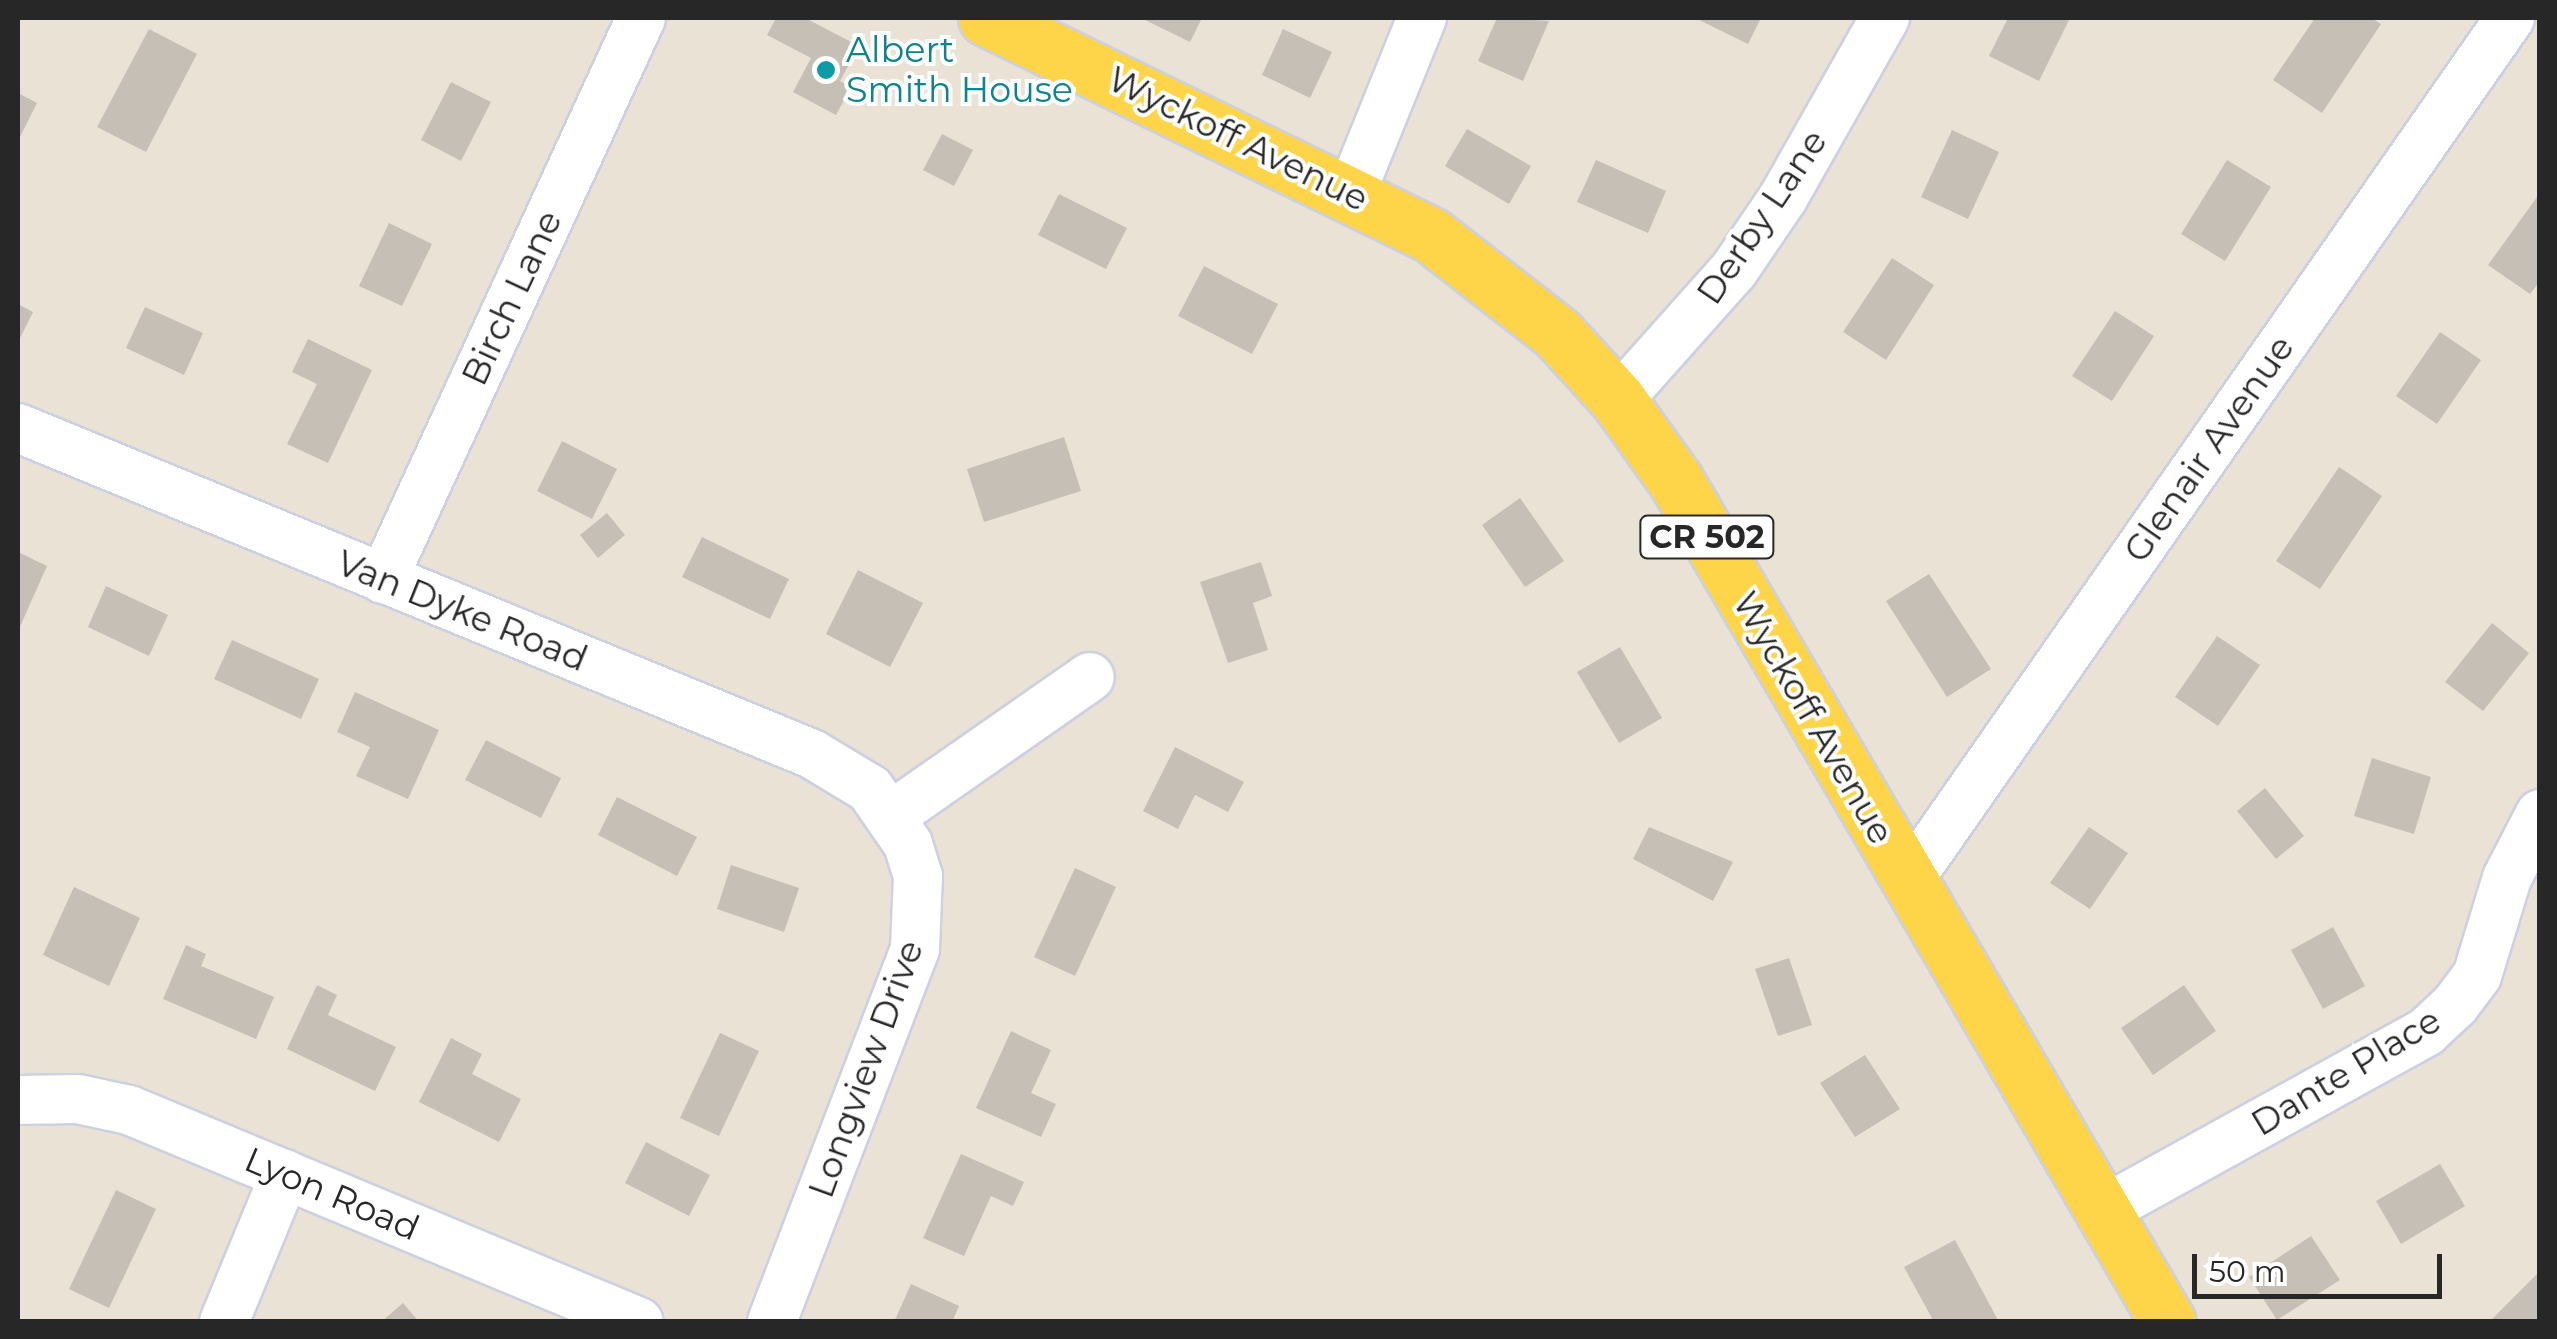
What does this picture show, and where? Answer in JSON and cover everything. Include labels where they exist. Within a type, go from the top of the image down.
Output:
[{"type":"main road","name":"Wyckoff Avenue","points":[[986,18],[1352,192],[1497,281],[1618,400],[1676,481],[2168,1322]]},
{"type":"street","name":"Birch Lane","points":[[383,579],[641,18]]},
{"type":"street","points":[[1352,192],[1422,18]]},
{"type":"street","name":"Derby Lane","points":[[1618,400],[1734,270],[1783,198],[1884,18]]},
{"type":"street","name":"Glenair Avenue","points":[[1908,881],[2510,18]]},
{"type":"street","name":"Van Dyke Road","points":[[18,428],[840,767],[892,815]]},
{"type":"street","points":[[892,815],[1090,677]]},
{"type":"street","name":"Dante Place","points":[[2102,1211],[2426,1032],[2477,976],[2506,878],[2540,814]]},
{"type":"street","name":"Longview Drive","points":[[772,1322],[915,949],[918,876],[892,815]]},
{"type":"street","name":"Lyon Road","points":[[18,1100],[78,1099],[129,1110],[639,1322]]},
{"type":"street","points":[[224,1322],[285,1174]]},
{"type":"building","name":"Albert Smith House","points":[[776,18],[805,18],[859,46],[840,81],[851,87],[836,115],[793,92],[811,58],[767,35]]},
{"type":"building","points":[[1141,18],[1202,18],[1190,42]]},
{"type":"building","points":[[1497,18],[1549,21],[1523,81],[1478,61]]},
{"type":"building","points":[[1695,18],[1761,18],[1748,44]]},
{"type":"building","points":[[2008,18],[2070,18],[2039,81],[1989,56]]},
{"type":"building","points":[[2315,18],[2371,18],[2381,24],[2322,113],[2273,80]]},
{"type":"building","points":[[149,29],[197,54],[146,152],[97,127]]},
{"type":"building","points":[[1283,29],[1332,52],[1310,98],[1262,75]]},
{"type":"building","points":[[451,82],[491,102],[461,161],[421,140]]},
{"type":"building","points":[[18,93],[37,103],[18,141]]},
{"type":"building","points":[[1467,129],[1531,166],[1509,204],[1445,166]]},
{"type":"building","points":[[1952,130],[1999,152],[1968,219],[1921,197]]},
{"type":"building","points":[[942,134],[973,150],[954,186],[923,170]]},
{"type":"building","points":[[1596,160],[1666,191],[1648,233],[1577,202]]},
{"type":"building","points":[[2227,160],[2271,187],[2225,261],[2181,234]]},
{"type":"building","points":[[2540,193],[2540,281],[2530,294],[2488,265]]},
{"type":"building","points":[[1059,194],[1127,228],[1106,269],[1038,235]]},
{"type":"building","points":[[389,223],[432,244],[402,306],[359,286]]},
{"type":"building","points":[[1892,258],[1934,285],[1886,360],[1843,332]]},
{"type":"building","points":[[1204,266],[1278,304],[1252,354],[1178,316]]},
{"type":"building","points":[[18,304],[33,312],[18,342]]},
{"type":"building","points":[[145,307],[203,333],[184,375],[126,348]]},
{"type":"building","points":[[2115,311],[2154,336],[2112,401],[2072,376]]},
{"type":"building","points":[[2440,332],[2481,360],[2437,424],[2396,396]]},
{"type":"building","points":[[308,339],[372,370],[328,463],[287,444],[317,384],[292,372]]},
{"type":"building","points":[[1064,437],[1081,491],[984,522],[967,469]]},
{"type":"building","points":[[562,441],[617,469],[592,519],[537,491]]},
{"type":"building","points":[[2339,467],[2382,496],[2320,589],[2276,561]]},
{"type":"building","points":[[1520,498],[1564,561],[1525,587],[1482,525]]},
{"type":"building","points":[[607,513],[625,535],[598,558],[580,535]]},
{"type":"building","points":[[702,537],[789,579],[770,619],[682,577]]},
{"type":"building","points":[[18,552],[47,566],[18,631]]},
{"type":"building","points":[[1261,562],[1272,596],[1253,603],[1268,650],[1228,663],[1200,582]]},
{"type":"building","points":[[858,570],[923,603],[890,667],[826,634]]},
{"type":"building","points":[[1929,574],[1991,669],[1947,697],[1886,601]]},
{"type":"building","points":[[106,586],[168,615],[149,656],[88,627]]},
{"type":"building","points":[[2492,623],[2529,653],[2483,711],[2445,682]]},
{"type":"building","points":[[2217,636],[2260,665],[2218,726],[2175,697]]},
{"type":"building","points":[[232,640],[319,679],[301,719],[214,679]]},
{"type":"building","points":[[1620,647],[1662,718],[1619,743],[1577,672]]},
{"type":"building","points":[[355,692],[439,730],[408,799],[356,776],[370,747],[337,732]]},
{"type":"building","points":[[486,740],[561,778],[541,818],[465,780]]},
{"type":"building","points":[[1175,747],[1244,782],[1228,812],[1195,795],[1178,829],[1143,811]]},
{"type":"building","points":[[2372,758],[2431,777],[2414,834],[2354,816]]},
{"type":"building","points":[[2265,788],[2304,836],[2276,859],[2237,811]]},
{"type":"building","points":[[617,797],[697,837],[677,876],[598,835]]},
{"type":"building","points":[[1649,827],[1733,862],[1713,901],[1633,859]]},
{"type":"building","points":[[2089,827],[2128,853],[2090,909],[2050,883]]},
{"type":"building","points":[[731,865],[799,888],[784,932],[717,909]]},
{"type":"building","points":[[1075,868],[1116,887],[1075,976],[1034,957]]},
{"type":"building","points":[[74,887],[140,918],[109,986],[43,955]]},
{"type":"building","points":[[2333,927],[2365,986],[2323,1009],[2291,950]]},
{"type":"building","points":[[186,945],[206,954],[201,966],[274,997],[256,1039],[163,999]]},
{"type":"building","points":[[1789,958],[1812,1025],[1778,1036],[1755,969]]},
{"type":"building","points":[[317,985],[337,995],[328,1015],[396,1047],[375,1091],[287,1049]]},
{"type":"building","points":[[2184,985],[2216,1031],[2153,1075],[2121,1028]]},
{"type":"building","points":[[1011,1031],[1051,1050],[1031,1093],[1056,1104],[1041,1137],[976,1108]]},
{"type":"building","points":[[720,1033],[759,1051],[719,1136],[680,1118]]},
{"type":"building","points":[[451,1038],[482,1054],[472,1074],[521,1099],[499,1142],[419,1102]]},
{"type":"building","points":[[1865,1055],[1900,1109],[1855,1137],[1820,1083]]},
{"type":"building","points":[[646,1142],[710,1175],[689,1216],[625,1183]]},
{"type":"building","points":[[961,1154],[1024,1182],[1013,1206],[991,1196],[964,1256],[923,1238]]},
{"type":"building","points":[[2440,1164],[2465,1206],[2401,1244],[2376,1201]]},
{"type":"building","points":[[116,1190],[156,1209],[109,1308],[69,1289]]},
{"type":"building","points":[[2311,1236],[2340,1280],[2277,1320],[2249,1277]]},
{"type":"building","points":[[1955,1240],[1999,1322],[1934,1322],[1904,1267]]},
{"type":"building","points":[[2540,1271],[2540,1322],[2489,1322]]},
{"type":"building","points":[[911,1284],[959,1306],[952,1322],[894,1322]]},
{"type":"building","points":[[403,1303],[419,1322],[381,1322]]},
{"type":"place","name":"Albert Smith House","points":[[826,70]]}]
